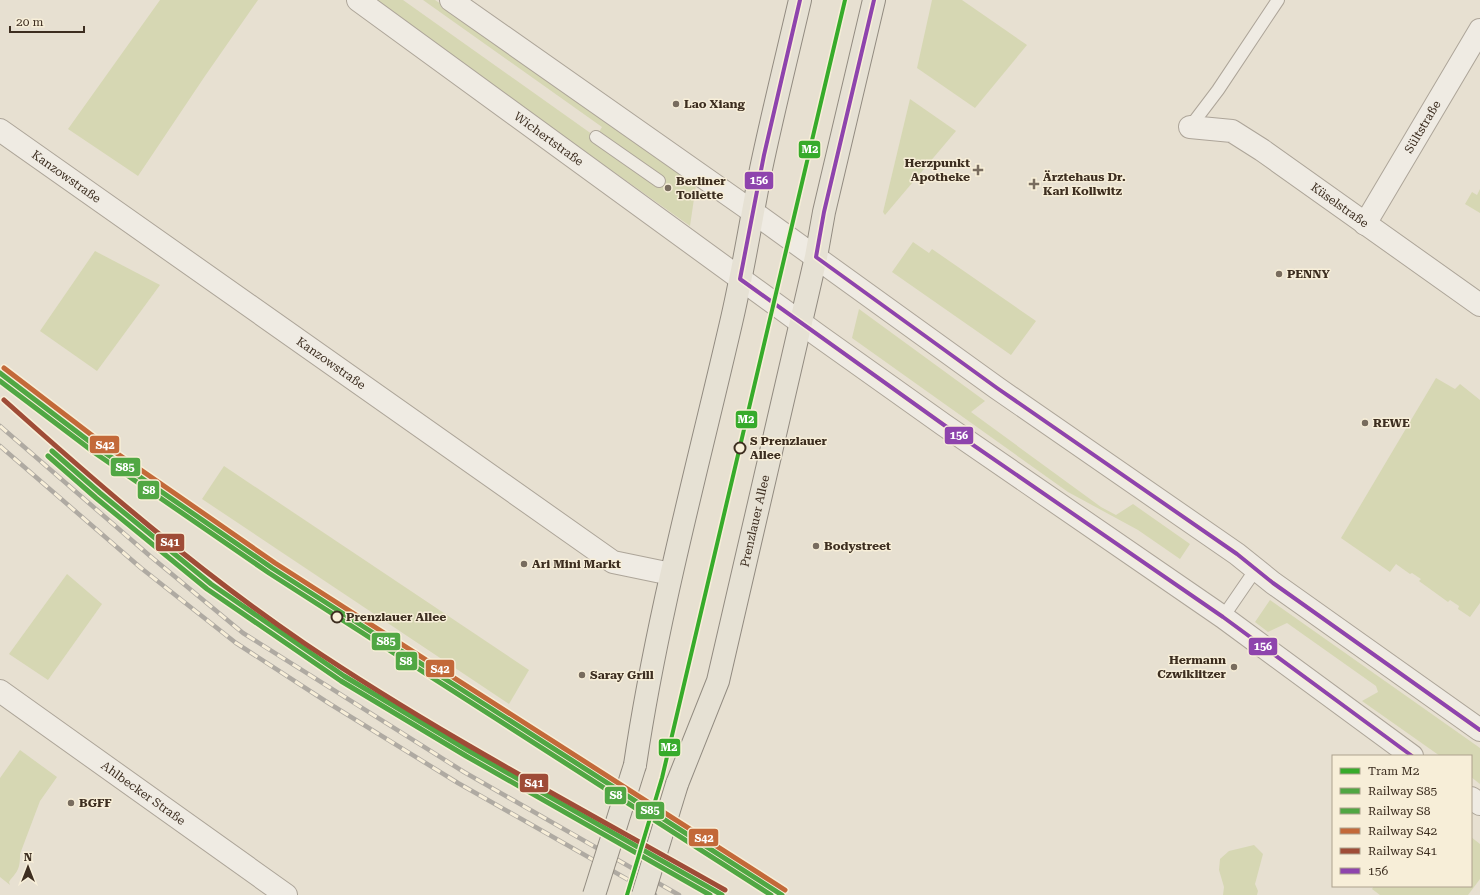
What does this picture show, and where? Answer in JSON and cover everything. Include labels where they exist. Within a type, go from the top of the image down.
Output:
[{"type":"main road","points":[[594,895],[635,765],[651,666],[671,574],[732,321],[764,155],[800,0]]},
{"type":"main road","name":"Prenzlauer Allee","points":[[643,895],[677,784],[718,681],[816,257],[824,212],[874,0]]},
{"type":"street","name":"Wichertstraße","points":[[358,0],[800,323],[1223,617],[1411,755]]},
{"type":"street","points":[[451,0],[753,212],[997,388],[1237,554],[1256,570],[1480,730]]},
{"type":"street","name":"Sültstraße","points":[[1365,224],[1480,30]]},
{"type":"street","name":"Küselstraße","points":[[1190,127],[1232,130],[1480,305]]},
{"type":"street","name":"Kanzowstraße","points":[[0,130],[613,562],[671,574]]},
{"type":"street","name":"Ahlbecker Straße","points":[[0,691],[286,895]]},
{"type":"lane","points":[[1190,127],[1218,90],[1278,0]]},
{"type":"lane","points":[[596,137],[659,182]]},
{"type":"lane","points":[[1223,617],[1256,570]]},
{"type":"green space","points":[[160,0],[258,0],[138,176],[68,129]]},
{"type":"green space","points":[[372,0],[403,0],[596,137],[602,127],[423,0],[435,0],[696,185],[690,226]]},
{"type":"green space","points":[[932,0],[962,0],[1027,45],[975,108],[917,68]]},
{"type":"green space","points":[[910,99],[956,131],[885,215],[883,212]]},
{"type":"green space","points":[[1480,189],[1480,213],[1465,204],[1472,192],[1477,195]]},
{"type":"green space","points":[[913,242],[929,253],[932,249],[1036,321],[1011,355],[892,272]]},
{"type":"green space","points":[[95,251],[160,285],[97,371],[40,331]]},
{"type":"green space","points":[[859,309],[985,401],[971,412],[1101,507],[1116,515],[1133,504],[1190,544],[1180,559],[1138,530],[1068,492],[852,338]]},
{"type":"green space","points":[[1436,378],[1455,389],[1460,384],[1480,400],[1480,603],[1470,617],[1458,609],[1459,606],[1450,600],[1448,602],[1419,581],[1421,579],[1412,573],[1410,574],[1396,564],[1390,572],[1341,538]]},
{"type":"green space","points":[[224,466],[529,670],[509,704],[202,499]]},
{"type":"green space","points":[[67,574],[102,604],[48,680],[9,654]]},
{"type":"green space","points":[[1270,600],[1480,748],[1480,784],[1472,778],[1472,755],[1439,755],[1362,701],[1378,692],[1376,686],[1287,623],[1268,632],[1255,622]]},
{"type":"green space","points":[[20,750],[57,777],[40,801],[20,854],[19,867],[9,882],[10,885],[0,877],[0,778]]},
{"type":"green space","points":[[1472,838],[1480,844],[1480,879],[1468,895],[1380,895],[1372,889],[1373,887],[1472,887]]},
{"type":"green space","points":[[1254,845],[1263,854],[1255,884],[1258,891],[1257,895],[1223,895],[1224,887],[1219,870],[1220,859],[1229,851]]},
{"type":"railway","points":[[0,426],[150,556],[243,633],[464,772],[679,895]]},
{"type":"railway","points":[[0,446],[141,568],[236,643],[330,704],[458,783],[655,895]]},
{"type":"tram line","name":"M2","points":[[627,895],[662,778],[845,0]]},
{"type":"rail line","name":"S42","points":[[4,368],[102,443],[275,563],[785,890]]},
{"type":"rail line","name":"S85","points":[[0,373],[98,448],[272,568],[782,895]]},
{"type":"rail line","name":"S8","points":[[0,381],[95,453],[269,573],[771,895]]},
{"type":"rail line","name":"S41","points":[[4,400],[150,527],[226,587],[304,643],[407,709],[459,740],[725,890]]},
{"type":"rail line","name":"S85","points":[[52,451],[100,493],[211,584],[344,676],[469,751],[722,895]]},
{"type":"rail line","name":"S8","points":[[48,456],[96,498],[207,589],[341,681],[466,756],[710,895]]},
{"type":"transit line","name":"156","points":[[800,0],[764,155],[740,279],[944,425],[1223,617],[1411,755]]},
{"type":"transit line","name":"156","points":[[874,0],[824,212],[816,257],[997,388],[1237,554],[1273,583],[1480,730]]},
{"type":"place","name":"Lao Xiang","points":[[676,104]]},
{"type":"place","name":"Herzpunkt Apotheke","points":[[978,170]]},
{"type":"place","name":"Ärztehaus Dr. Karl Kollwitz","points":[[1034,184]]},
{"type":"place","name":"Berliner Toilette","points":[[668,188]]},
{"type":"place","name":"PENNY","points":[[1279,274]]},
{"type":"place","name":"REWE","points":[[1365,423]]},
{"type":"place","name":"S Prenzlauer Allee","points":[[740,448]]},
{"type":"place","name":"Bodystreet","points":[[816,546]]},
{"type":"place","name":"Ari Mini Markt","points":[[524,564]]},
{"type":"place","name":"Prenzlauer Allee","points":[[337,617]]},
{"type":"place","name":"Hermann Czwiklitzer","points":[[1234,667]]},
{"type":"place","name":"Saray Grill","points":[[582,675]]},
{"type":"place","name":"BGFF","points":[[71,803]]}]
